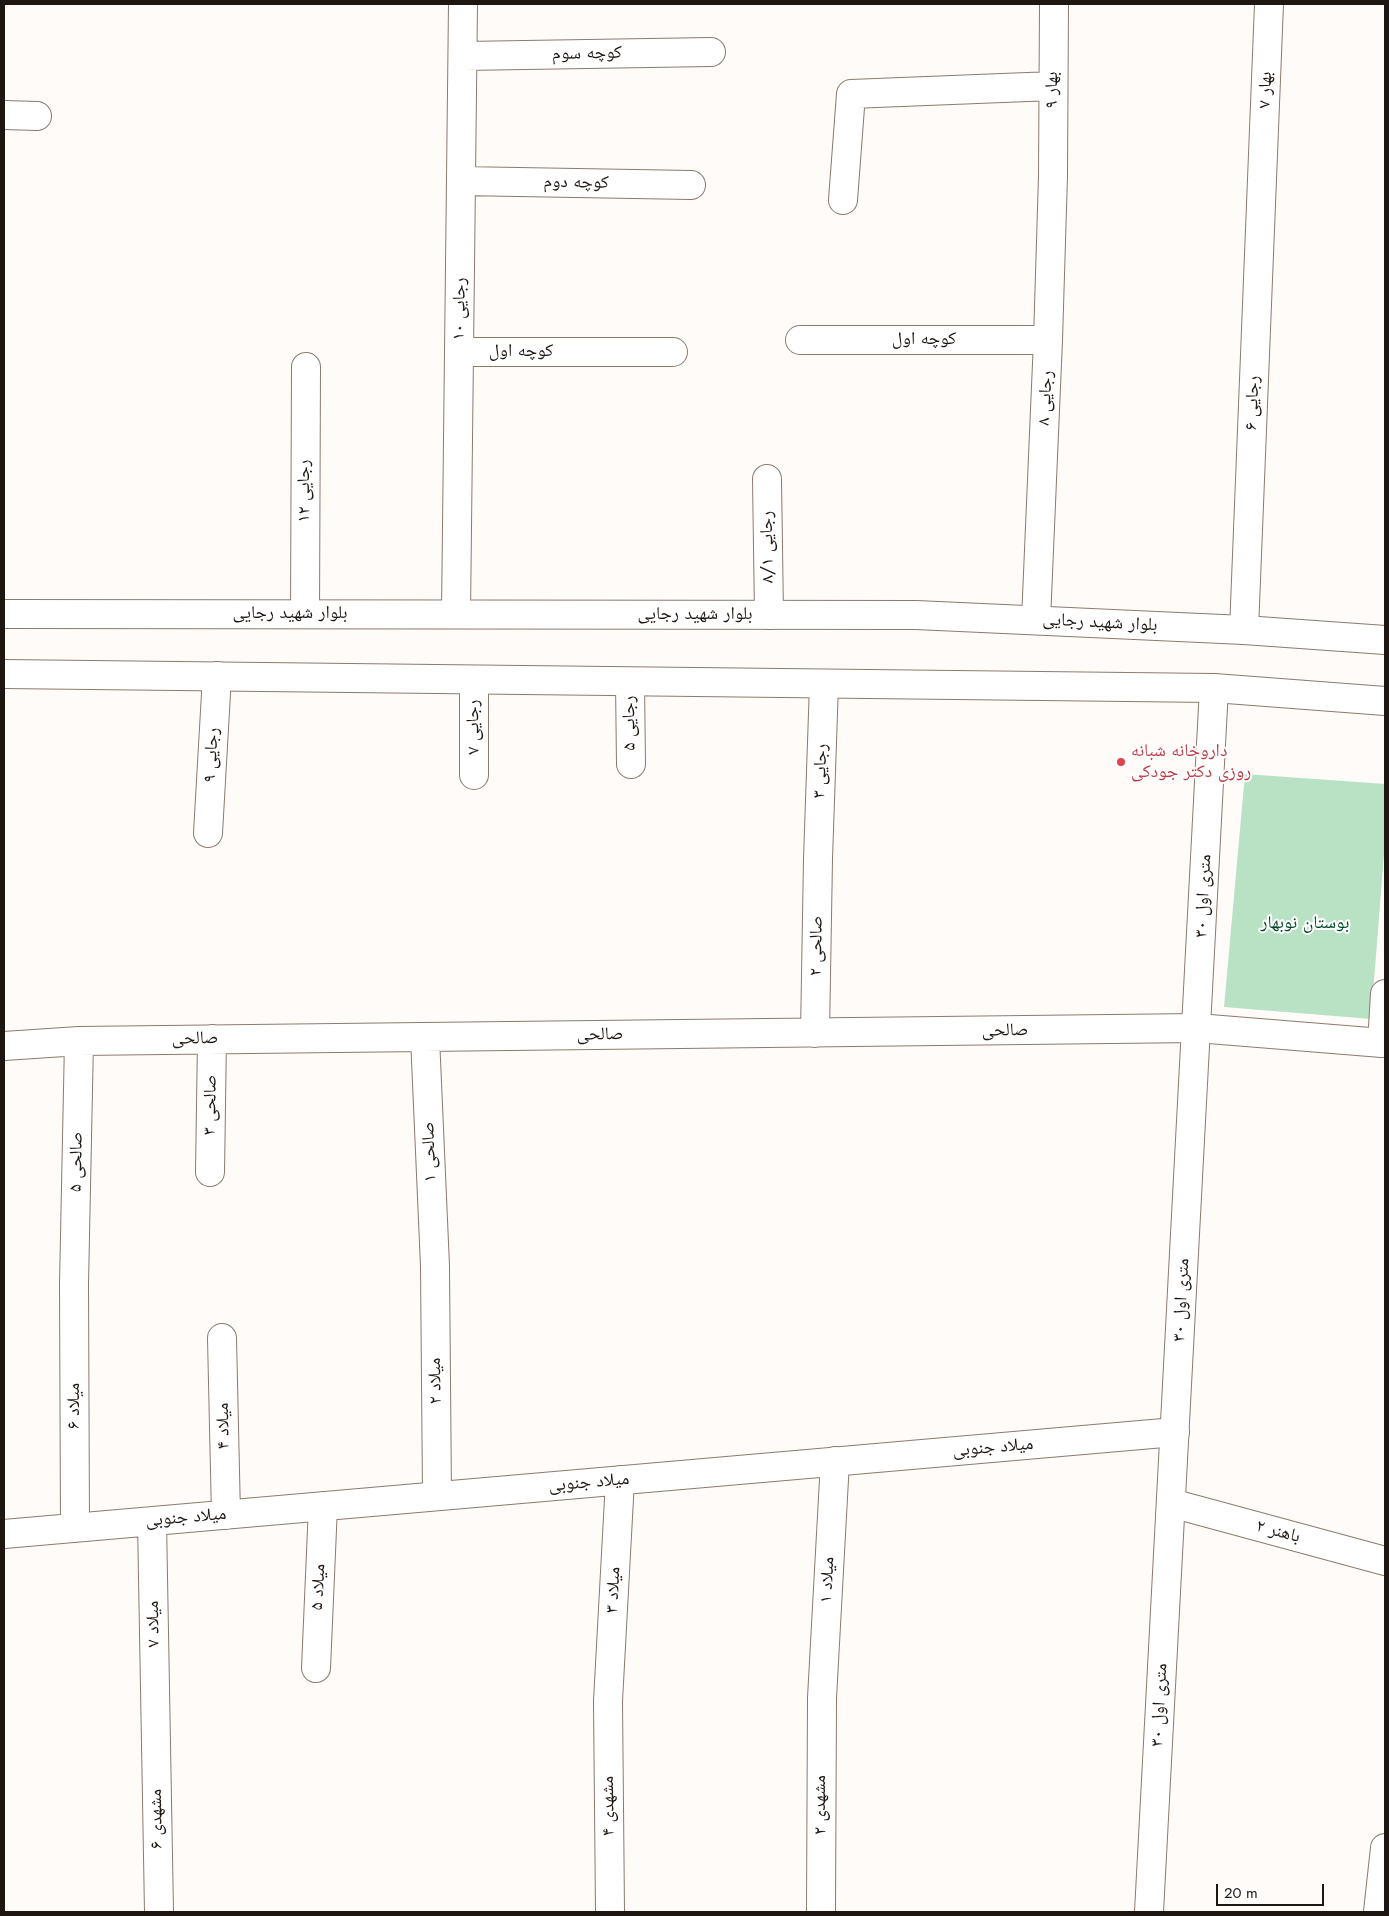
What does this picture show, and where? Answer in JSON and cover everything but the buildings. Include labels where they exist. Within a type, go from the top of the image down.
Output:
[{"type":"street","name":"رجایی ۱۰","points":[[456,614],[463,4]]},
{"type":"street","name":"بهار ۹","points":[[1053,176],[1054,4]]},
{"type":"street","name":"بهار ۷","points":[[1262,176],[1269,4]]},
{"type":"street","name":"کوچه سوم","points":[[463,56],[711,52]]},
{"type":"street","points":[[843,200],[851,94],[1053,86]]},
{"type":"street","points":[[4,115],[37,116]]},
{"type":"street","name":"رجایی ۸","points":[[1036,620],[1053,176]]},
{"type":"street","name":"رجایی ۶","points":[[1244,630],[1262,176]]},
{"type":"street","name":"کوچه دوم","points":[[461,181],[691,185]]},
{"type":"street","name":"کوچه اول","points":[[800,340],[1048,340]]},
{"type":"street","name":"کوچه اول","points":[[459,352],[673,352]]},
{"type":"street","name":"رجایی ۱۲","points":[[305,614],[306,367]]},
{"type":"street","name":"رجایی ۸/۱","points":[[768,479],[769,615]]},
{"type":"street","name":"بلوار شهید رجایی","points":[[4,614],[916,615],[1244,630],[1385,640]]},
{"type":"street","points":[[4,674],[1214,688],[1385,701]]},
{"type":"street","name":"رجایی ۹","points":[[208,833],[217,676]]},
{"type":"street","name":"رجایی ۷","points":[[474,680],[474,775]]},
{"type":"street","name":"رجایی ۵","points":[[630,682],[631,764]]},
{"type":"street","name":"رجایی ۳","points":[[818,859],[824,684]]},
{"type":"street","name":"۳۰ متری اول","points":[[1149,1912],[1214,688]]},
{"type":"street","name":"صالحی ۲","points":[[815,1033],[818,859]]},
{"type":"street","name":"صالحی","points":[[4,1046],[79,1041],[1197,1028],[1382,1043],[1385,994]]},
{"type":"street","name":"صالحی ۱","points":[[426,1037],[435,1266]]},
{"type":"street","name":"صالحی ۳","points":[[210,1172],[212,1039]]},
{"type":"street","name":"صالحی ۵","points":[[74,1284],[79,1041]]},
{"type":"street","name":"میلاد ۲","points":[[435,1266],[438,1496]]},
{"type":"street","name":"میلاد ۶","points":[[74,1284],[75,1528]]},
{"type":"street","name":"میلاد ۴","points":[[222,1338],[226,1514]]},
{"type":"street","name":"میلاد جنوبی","points":[[4,1534],[1175,1432]]},
{"type":"street","name":"میلاد ۱","points":[[822,1698],[835,1462]]},
{"type":"street","name":"میلاد ۳","points":[[608,1701],[620,1480]]},
{"type":"street","name":"باهنر ۲","points":[[1171,1503],[1385,1561]]},
{"type":"street","name":"میلاد ۵","points":[[316,1668],[323,1506]]},
{"type":"street","name":"میلاد ۷","points":[[152,1521],[156,1726]]},
{"type":"street","name":"مشهدی ۲","points":[[820,1912],[822,1698]]},
{"type":"street","name":"مشهدی ۴","points":[[608,1701],[610,1912]]},
{"type":"street","name":"مشهدی ۶","points":[[156,1726],[159,1912]]},
{"type":"street","points":[[1378,1912],[1385,1848]]},
{"type":"green space","name":"بوستان نوبهار","points":[[1245,774],[1385,784],[1385,841],[1371,1019],[1224,1007]]},
{"type":"place","name":"داروخانه شبانه روزی دکتر جودکی","points":[[1121,762]]}]
